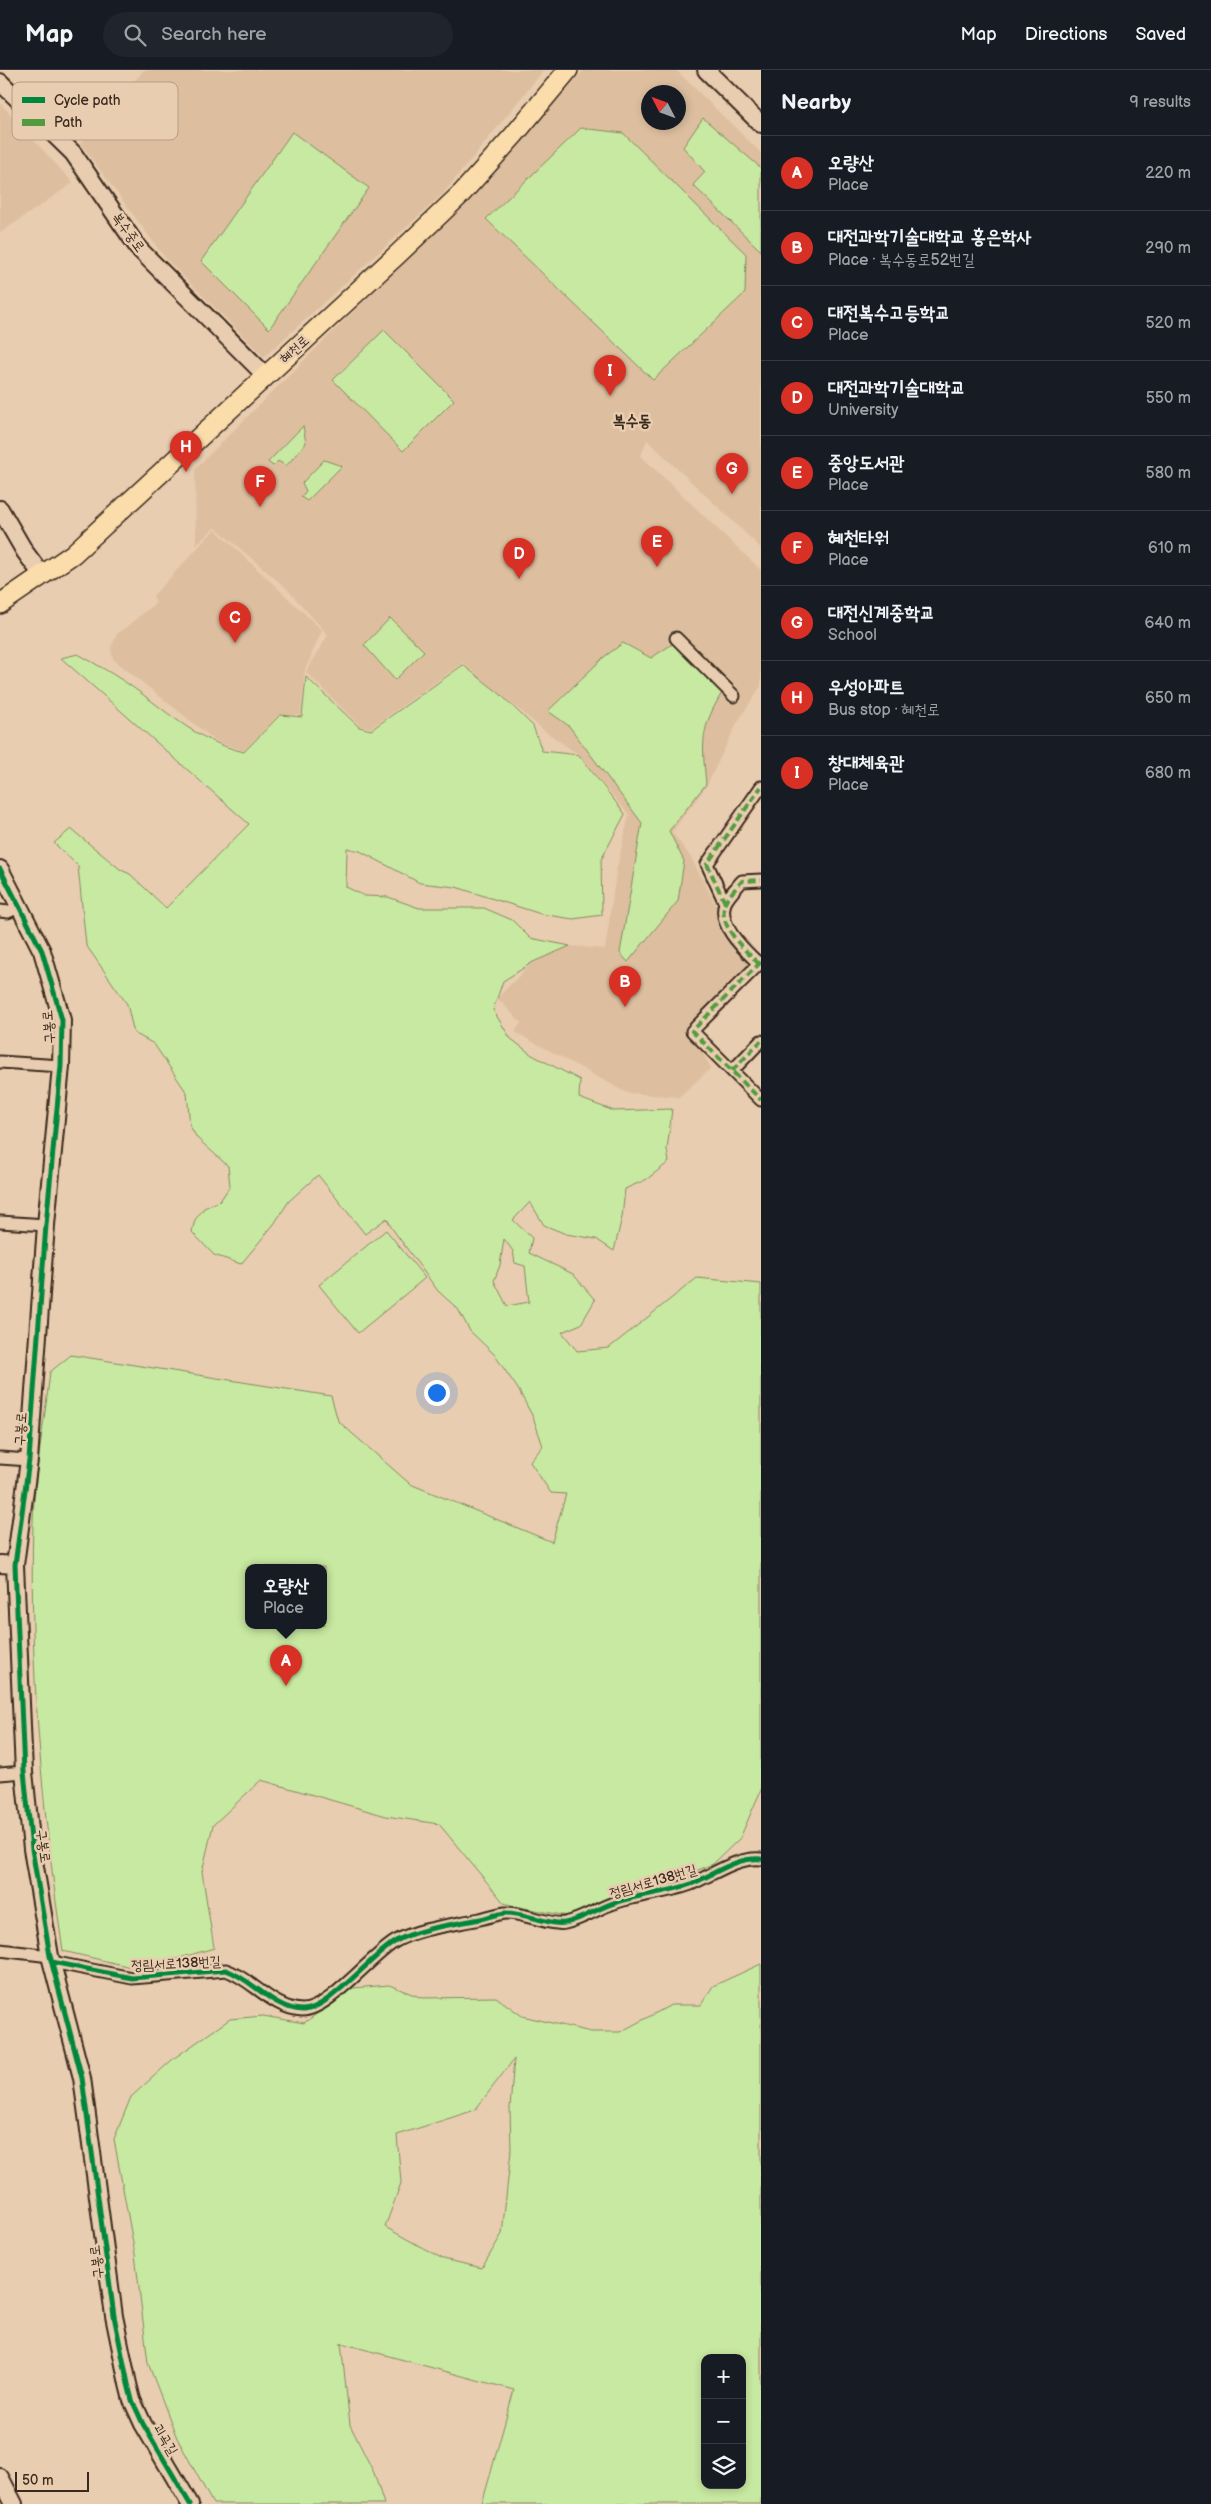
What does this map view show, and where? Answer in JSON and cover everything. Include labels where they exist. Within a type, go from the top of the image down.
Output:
[{"type":"main road","name":"혜천로","points":[[0,604],[73,554],[398,254],[461,194],[514,136],[568,70]]},
{"type":"street","points":[[706,70],[761,124]]},
{"type":"street","name":"복수중로","points":[[0,82],[12,94]]},
{"type":"street","name":"복수중로","points":[[60,140],[73,153],[139,249],[266,376]]},
{"type":"street","points":[[0,509],[25,552],[42,575]]},
{"type":"street","points":[[676,638],[734,696]]},
{"type":"street","points":[[761,787],[707,864],[725,903],[725,914],[731,934],[760,963],[692,1031],[761,1100]]},
{"type":"street","name":"구봉로","points":[[0,869],[21,906],[42,951],[54,985],[62,1020],[61,1066],[46,1225],[30,1460],[8,1565],[24,1772],[32,1849],[51,1959],[82,2078],[114,2316],[128,2384]]},
{"type":"street","points":[[725,903],[742,881],[761,880]]},
{"type":"street","points":[[0,911],[8,912],[21,906]]},
{"type":"street","points":[[732,1071],[761,1041]]},
{"type":"street","points":[[0,1062],[61,1066]]},
{"type":"street","points":[[0,1222],[46,1225]]},
{"type":"street","name":"구봉로","points":[[0,1458],[30,1460]]},
{"type":"street","points":[[0,1774],[24,1772]]},
{"type":"street","name":"정림서로138번길","points":[[0,1950],[51,1959],[132,1978],[226,1970],[238,1974],[270,1997],[288,2006],[303,2010],[316,2006],[328,1999],[380,1951],[397,1940],[416,1933],[504,1913],[562,1924],[581,1918],[616,1902],[688,1885],[739,1861],[761,1859]]},
{"type":"street","name":"괴곡길","points":[[128,2384],[132,2400],[143,2424],[190,2504]]},
{"type":"street","points":[[1,2482],[14,2504]]},
{"type":"shaded area","points":[[144,70],[544,70],[443,194],[264,357],[166,259],[80,143],[83,140],[178,140],[178,82],[133,82]]},
{"type":"shaded area","points":[[584,70],[676,70],[761,153],[761,548],[647,440],[641,456],[761,570],[761,686],[737,723],[707,785],[672,832],[690,856],[748,965],[688,1026],[711,1068],[679,1097],[627,1093],[515,1032],[521,1023],[497,998],[533,962],[570,946],[605,949],[616,872],[629,815],[579,755],[546,732],[463,663],[371,728],[360,726],[306,672],[328,635],[286,588],[215,527],[196,545],[195,469],[448,217]]},
{"type":"shaded area","points":[[0,103],[12,116],[12,140],[34,140],[73,183],[0,233]]},
{"type":"shaded area","points":[[215,529],[322,630],[305,670],[301,715],[279,715],[244,751],[217,742],[113,659],[111,648],[117,634],[156,603],[153,596]]},
{"type":"green space","points":[[703,118],[761,168],[761,251],[693,185],[705,172],[683,147]]},
{"type":"green space","points":[[581,128],[623,133],[746,254],[745,293],[653,380],[486,219]]},
{"type":"green space","points":[[292,132],[369,188],[269,329],[201,261]]},
{"type":"green space","points":[[384,330],[454,400],[403,451],[333,380]]},
{"type":"green space","points":[[303,426],[306,443],[286,466],[278,461],[273,466],[268,462]]},
{"type":"green space","points":[[324,460],[342,466],[307,501],[301,497],[306,491],[302,483]]},
{"type":"green space","points":[[390,618],[424,651],[395,680],[364,645]]},
{"type":"green space","points":[[623,643],[651,658],[674,643],[723,691],[710,716],[704,736],[706,784],[669,831],[684,861],[678,901],[628,962],[620,953],[642,823],[569,726],[548,711],[604,657]]},
{"type":"green space","points":[[78,654],[125,682],[195,732],[226,747],[244,752],[280,715],[302,717],[306,677],[359,727],[371,730],[463,665],[499,693],[533,726],[542,751],[579,755],[625,814],[601,860],[602,915],[573,919],[541,914],[456,887],[420,883],[360,851],[347,848],[346,887],[365,896],[388,897],[419,908],[484,908],[512,920],[530,938],[570,946],[533,962],[503,981],[493,1010],[510,1038],[532,1055],[580,1080],[579,1098],[614,1111],[672,1109],[667,1150],[669,1162],[647,1179],[625,1189],[622,1217],[614,1251],[596,1239],[566,1234],[544,1225],[530,1202],[513,1220],[532,1238],[529,1253],[573,1274],[595,1300],[581,1324],[562,1332],[577,1351],[609,1348],[697,1278],[761,1284],[761,1790],[740,1838],[713,1864],[578,1918],[504,1903],[439,1824],[386,1816],[261,1780],[213,1825],[202,1872],[214,1948],[176,1959],[131,1967],[63,1951],[43,1791],[33,1630],[34,1504],[50,1372],[71,1355],[331,1396],[338,1421],[410,1484],[552,1542],[566,1494],[551,1493],[530,1462],[543,1446],[533,1417],[518,1389],[494,1354],[470,1331],[458,1309],[438,1291],[391,1227],[387,1218],[365,1234],[318,1175],[289,1201],[274,1224],[241,1264],[214,1255],[192,1232],[195,1220],[204,1208],[220,1201],[230,1186],[228,1166],[197,1138],[190,1126],[187,1093],[154,1044],[134,1033],[127,1004],[86,945],[78,866],[54,843],[71,829],[121,870],[130,874],[166,908],[249,824],[61,658]],"holes":[[[504,1239],[513,1251],[515,1263],[525,1266],[529,1302],[507,1306],[494,1281],[500,1265]]]},
{"type":"green space","points":[[386,1230],[425,1278],[358,1333],[319,1285]]},
{"type":"green space","points":[[761,1964],[761,2504],[482,2504],[514,2390],[341,2343],[350,2425],[374,2473],[384,2504],[213,2504],[177,2438],[148,2363],[135,2254],[114,2139],[131,2097],[173,2059],[230,2019],[263,2016],[304,2023],[353,1988],[389,1985],[422,1998],[496,1997],[522,2016],[591,2032],[620,2032],[671,2005],[701,2005],[713,1986]],"holes":[[[514,2059],[510,2108],[511,2151],[502,2234],[482,2268],[443,2259],[385,2227],[401,2183],[397,2135],[475,2110]]]},
{"type":"marked path","points":[[725,903],[707,864],[761,787]]},
{"type":"marked path","points":[[759,964],[734,937],[725,920],[724,912],[726,900],[742,881],[761,880]]},
{"type":"marked path","points":[[761,962],[692,1031],[761,1100]]},
{"type":"marked path","points":[[732,1071],[761,1041]]},
{"type":"cycle path","points":[[0,869],[42,951],[62,1020],[61,1066],[46,1225],[29,1460],[15,1565],[24,1772],[32,1849],[50,1956],[82,2078],[114,2316],[128,2384],[132,2400],[143,2424],[190,2504]]},
{"type":"cycle path","points":[[52,1962],[132,1978],[226,1970],[236,1974],[282,2005],[302,2010],[313,2008],[324,2001],[337,1992],[386,1948],[396,1941],[415,1933],[505,1913],[552,1923],[565,1923],[579,1919],[617,1902],[691,1884],[725,1867],[743,1861],[761,1859]]},
{"type":"place","name":"창대체육관","points":[[610,396]]},
{"type":"place","name":"우성아파트","points":[[186,472]]},
{"type":"place","name":"대전신계중학교","points":[[732,494]]},
{"type":"place","name":"혜천타워","points":[[260,507]]},
{"type":"place","name":"중앙도서관","points":[[657,567]]},
{"type":"place","name":"대전과학기술대학교","points":[[519,579]]},
{"type":"place","name":"대전복수고등학교","points":[[235,643]]},
{"type":"place","name":"대전과학기술대학교 홍은학사","points":[[625,1007]]},
{"type":"place","name":"오량산","points":[[286,1686]]},
{"type":"district","name":"복수동","points":[[632,420]]}]
